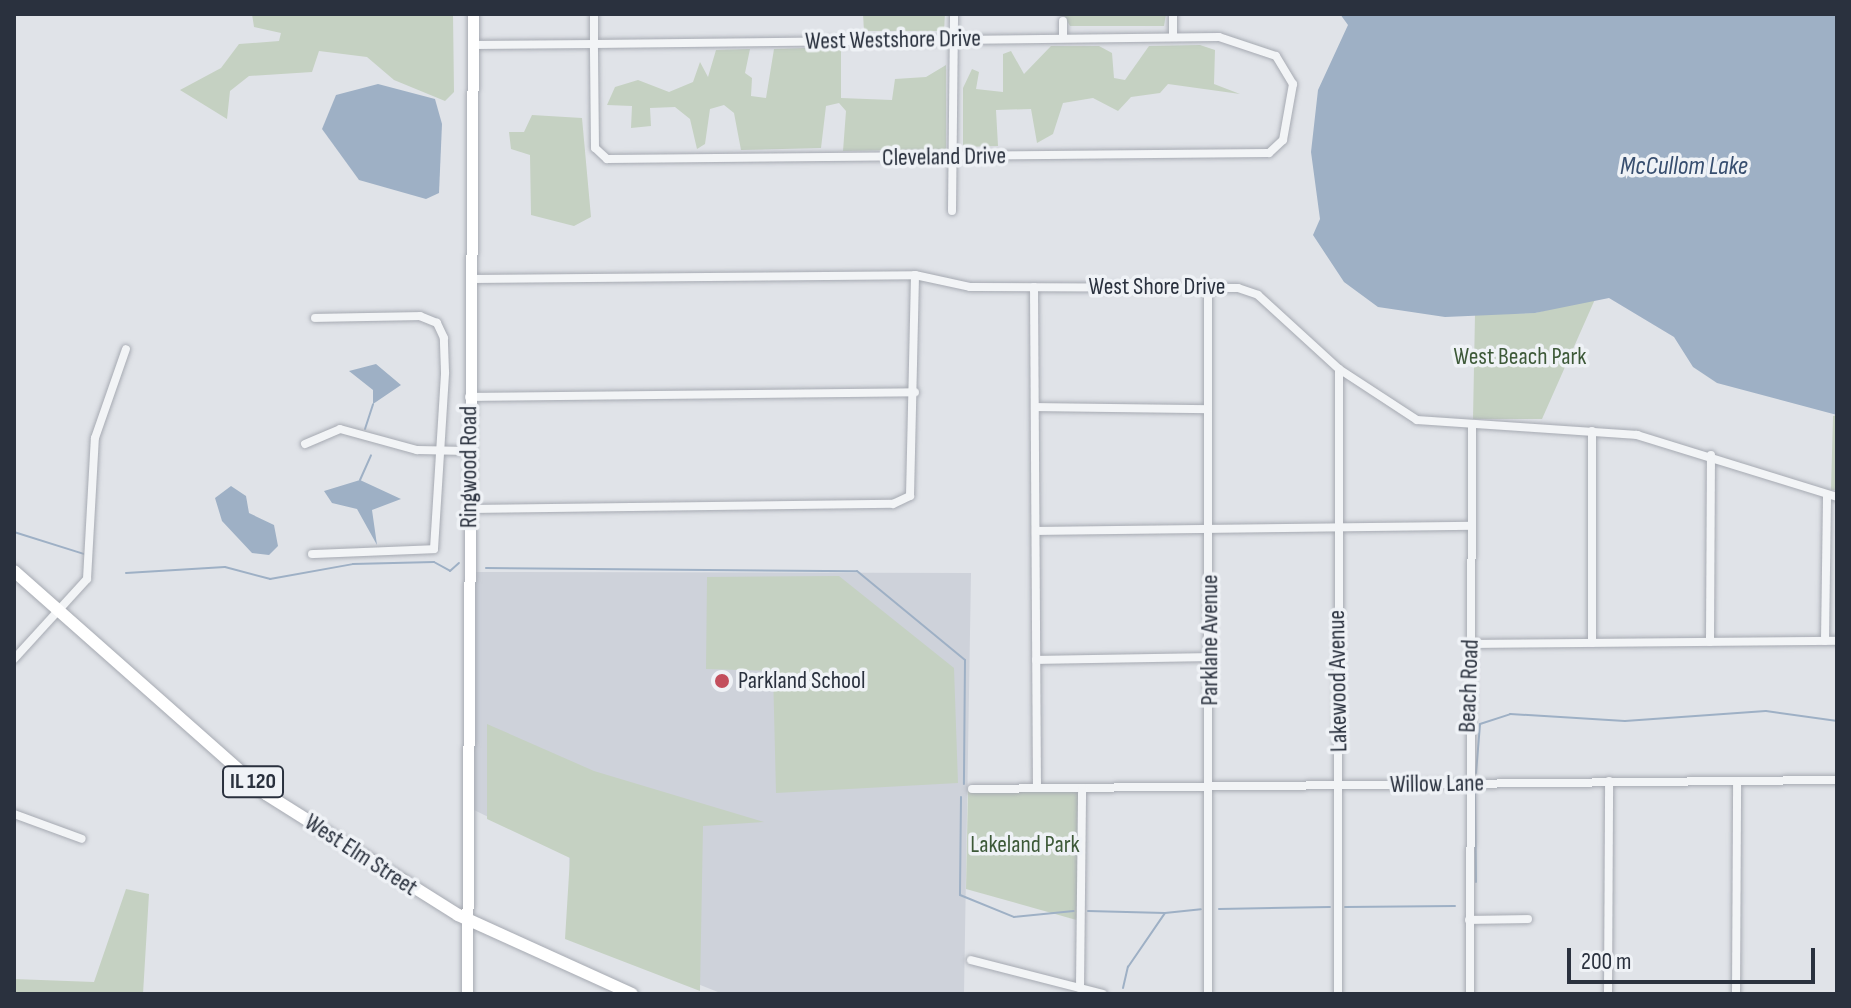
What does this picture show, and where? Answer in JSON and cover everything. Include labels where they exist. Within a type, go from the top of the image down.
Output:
[{"type":"main road","name":"West Elm Street","points":[[14,571],[60,616],[266,794],[468,921],[632,994]]},
{"type":"street","name":"Ringwood Road","points":[[467,994],[473,14]]},
{"type":"street","points":[[594,14],[594,44]]},
{"type":"street","points":[[952,211],[954,14]]},
{"type":"street","points":[[1173,14],[1173,37]]},
{"type":"street","points":[[1063,21],[1063,38]]},
{"type":"street","name":"West Westshore Drive","points":[[472,45],[1219,37],[1261,48],[1289,68],[1293,84],[1283,140]]},
{"type":"street","name":"Cleveland Drive","points":[[594,44],[599,155],[625,161],[1269,153],[1283,140]]},
{"type":"street","points":[[470,509],[893,504],[910,496],[913,481],[915,275]]},
{"type":"street","name":"West Shore Drive","points":[[471,279],[915,275],[970,287],[1208,286],[1258,295],[1339,369],[1417,420],[1472,426],[1592,431],[1711,455],[1837,497]]},
{"type":"street","name":"Parklane Avenue","points":[[1208,286],[1211,786],[1208,994]]},
{"type":"street","points":[[1034,287],[1037,788]]},
{"type":"street","points":[[312,554],[434,549],[445,372],[437,323],[420,316],[315,318]]},
{"type":"street","points":[[14,659],[60,616],[90,570],[87,496],[95,438],[126,349]]},
{"type":"street","name":"Lakewood Avenue","points":[[1338,994],[1339,369]]},
{"type":"street","points":[[469,397],[915,392]]},
{"type":"street","points":[[1035,407],[1208,409]]},
{"type":"street","name":"Beach Road","points":[[1470,994],[1466,784],[1471,644],[1472,426]]},
{"type":"street","points":[[305,444],[340,429],[440,450],[468,451]]},
{"type":"street","points":[[1592,431],[1592,643]]},
{"type":"street","points":[[1710,642],[1711,455]]},
{"type":"street","points":[[1825,641],[1827,495]]},
{"type":"street","points":[[1036,531],[1471,526]]},
{"type":"street","points":[[1471,644],[1837,641]]},
{"type":"street","points":[[1036,660],[1210,657]]},
{"type":"street","name":"Willow Lane","points":[[972,789],[1837,780]]},
{"type":"street","points":[[1608,994],[1609,781]]},
{"type":"street","points":[[1736,994],[1737,781]]},
{"type":"street","points":[[1080,988],[1082,788]]},
{"type":"street","points":[[14,814],[82,839]]},
{"type":"street","points":[[1469,920],[1528,919]]},
{"type":"street","points":[[971,960],[1103,994]]},
{"type":"shaded area","name":"Parkland School","points":[[475,572],[971,573],[964,994],[723,994],[574,935],[569,856],[474,810]]},
{"type":"green space","points":[[252,14],[453,14],[454,92],[445,101],[394,80],[367,57],[319,51],[312,72],[249,76],[230,91],[227,119],[180,90],[221,68],[239,44],[279,41],[281,33],[254,27]]},
{"type":"green space","points":[[863,14],[945,14],[944,31],[864,31]]},
{"type":"green space","points":[[1063,14],[1166,14],[1164,26],[1070,26]]},
{"type":"green space","points":[[1200,45],[1215,50],[1214,84],[1240,94],[1168,84],[1160,93],[1131,97],[1118,111],[1093,98],[1063,103],[1053,134],[1037,143],[1031,109],[996,110],[998,146],[963,147],[963,88],[972,69],[979,72],[976,89],[1003,92],[1003,54],[1011,51],[1024,74],[1051,46],[1099,46],[1112,53],[1114,78],[1125,80],[1149,46]]},
{"type":"green space","points":[[841,47],[841,98],[892,100],[895,79],[926,77],[946,65],[946,149],[843,151],[846,111],[839,103],[826,106],[821,148],[741,150],[734,113],[724,105],[710,109],[705,144],[697,149],[690,119],[675,107],[650,108],[651,126],[631,128],[632,106],[607,105],[615,87],[638,80],[669,92],[693,82],[700,62],[708,77],[716,50],[750,49],[745,73],[752,78],[751,96],[766,98],[774,49]]},
{"type":"green space","points":[[532,115],[582,118],[591,217],[574,226],[531,215],[530,155],[511,149],[509,132],[524,132]]},
{"type":"green space","name":"West Beach Park","points":[[1596,297],[1542,419],[1473,419],[1475,314],[1535,313]]},
{"type":"green space","points":[[1837,415],[1837,490],[1831,490],[1833,416]]},
{"type":"green space","points":[[839,576],[954,668],[958,783],[776,793],[773,671],[706,669],[707,577]]},
{"type":"green space","points":[[487,724],[594,771],[764,822],[703,826],[700,991],[565,939],[570,858],[487,819]]},
{"type":"green space","name":"Lakeland Park","points":[[1082,788],[1080,921],[966,889],[968,789]]},
{"type":"green space","points":[[126,889],[149,894],[143,994],[14,994],[14,979],[94,982]]},
{"type":"water","name":"McCullom Lake","points":[[1340,14],[1837,14],[1837,415],[1717,383],[1693,367],[1674,337],[1609,298],[1535,313],[1445,317],[1378,307],[1344,282],[1313,235],[1320,219],[1311,152],[1318,90],[1348,25]]},
{"type":"water","points":[[378,84],[435,99],[442,124],[439,193],[426,199],[359,180],[322,129],[336,95]]},
{"type":"water","points":[[376,364],[401,385],[373,404],[373,390],[349,371]]},
{"type":"water","points":[[360,480],[401,499],[372,510],[377,545],[357,509],[332,503],[324,491]]},
{"type":"water","points":[[231,486],[246,496],[249,513],[274,525],[278,546],[269,555],[252,553],[222,521],[215,498]]},
{"type":"waterway","points":[[365,429],[373,404]]},
{"type":"waterway","points":[[360,480],[371,455]]},
{"type":"waterway","points":[[14,532],[84,554]]},
{"type":"waterway","points":[[126,573],[225,567],[270,579],[353,564],[434,562],[450,571],[459,563]]},
{"type":"waterway","points":[[486,568],[857,571],[965,660],[964,784]]},
{"type":"waterway","points":[[1476,773],[1480,724],[1510,714],[1625,721],[1766,711],[1837,721]]},
{"type":"waterway","points":[[1475,791],[1476,882]]},
{"type":"waterway","points":[[961,797],[960,895],[1014,917],[1074,911]]},
{"type":"waterway","points":[[1345,907],[1455,906]]},
{"type":"waterway","points":[[1219,909],[1330,907]]},
{"type":"waterway","points":[[1123,988],[1128,967],[1165,913],[1201,909]]},
{"type":"waterway","points":[[1088,911],[1165,913]]},
{"type":"place","name":"Parkland School","points":[[722,681]]}]
